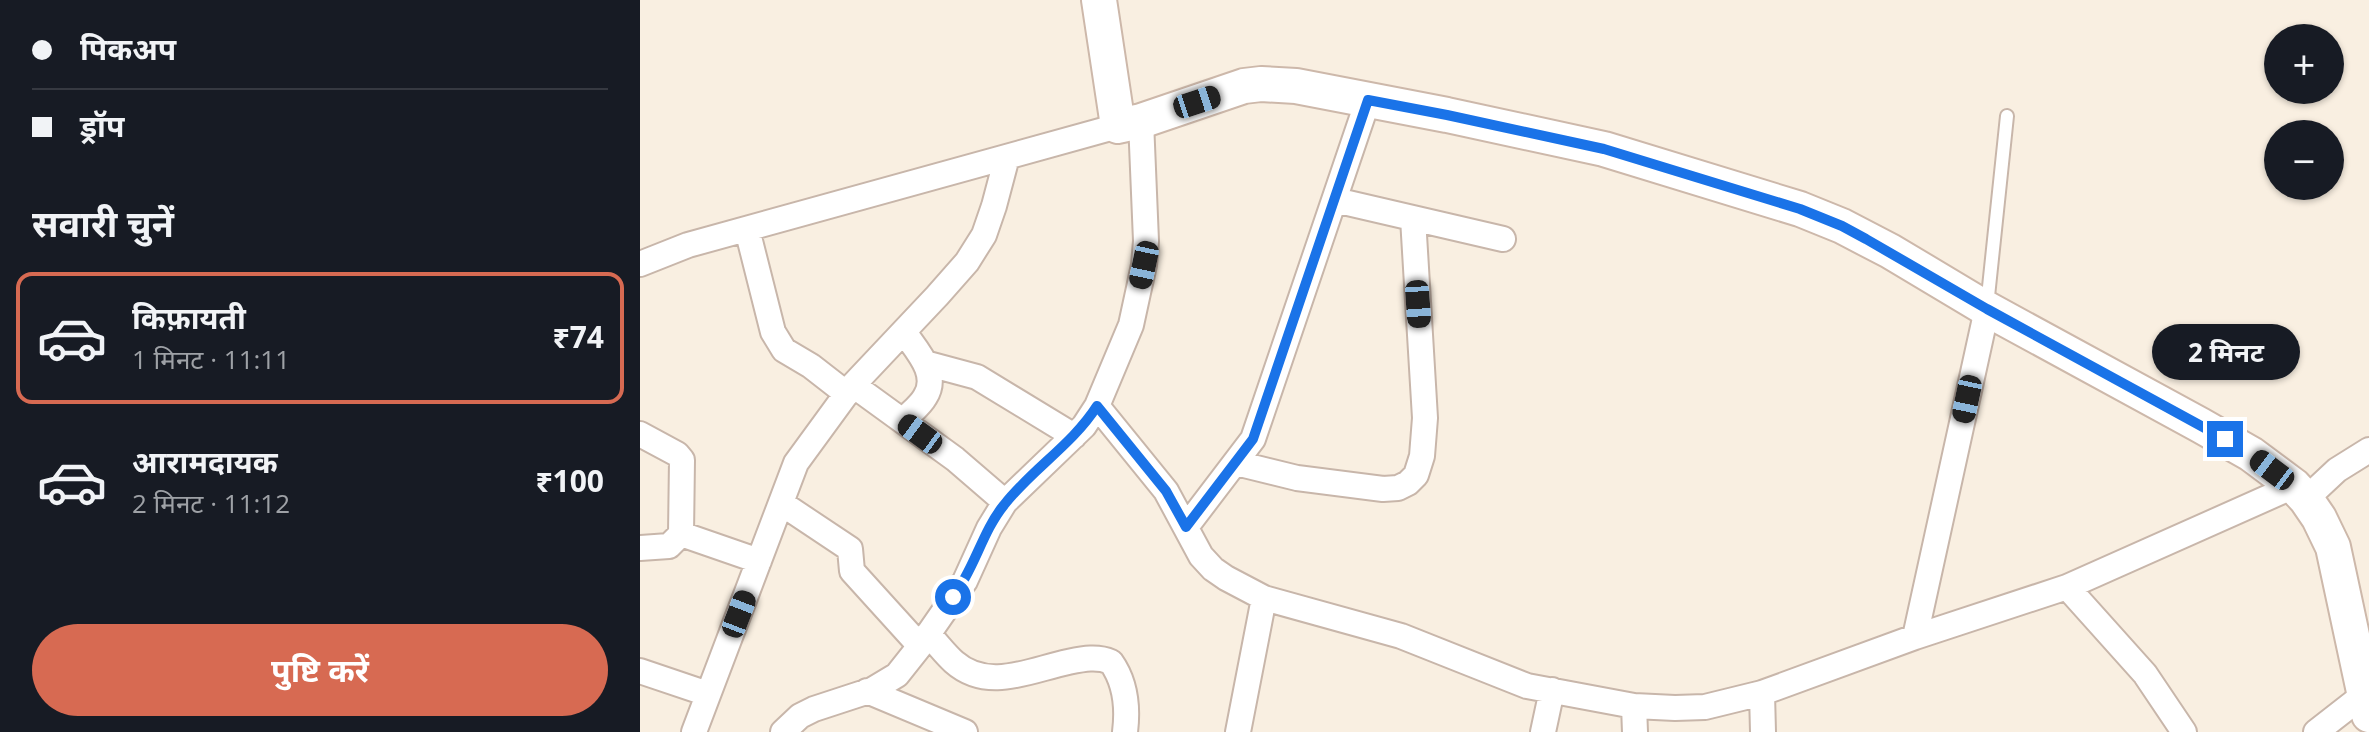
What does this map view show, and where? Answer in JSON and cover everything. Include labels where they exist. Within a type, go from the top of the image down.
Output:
[{"type":"street","points":[[783,732],[800,716],[814,709],[867,691],[897,675],[965,581],[989,528],[1005,502],[1084,426],[1097,406],[1131,325],[1146,241],[1129,123],[1099,0]]},
{"type":"street","points":[[640,264],[688,245],[1129,123],[1244,86],[1296,86],[1604,149],[1800,209],[1842,226],[2238,446],[2300,492],[2333,547],[2367,704],[2316,732]]},
{"type":"street","points":[[1186,527],[1253,439],[1368,100]]},
{"type":"street","points":[[694,732],[796,463],[850,389],[967,262],[984,235],[1007,157]]},
{"type":"street","points":[[1335,200],[1503,239]]},
{"type":"street","points":[[1236,463],[1297,478],[1383,489],[1398,488],[1416,475],[1424,447],[1425,418],[1413,218]]},
{"type":"street","points":[[747,229],[779,345],[903,421],[955,459],[1005,502]]},
{"type":"street","points":[[1915,637],[1987,309]]},
{"type":"street","points":[[903,421],[927,395],[931,381],[925,363],[904,332]]},
{"type":"street","points":[[925,363],[977,377],[1074,436]]},
{"type":"street","points":[[1097,406],[1166,491],[1201,556],[1213,569],[1264,598],[1401,636],[1527,686],[1634,706],[1675,708],[1705,707],[1762,693],[1915,637],[2067,587],[2300,492],[2369,450]]},
{"type":"street","points":[[640,434],[677,454],[682,460],[681,534],[669,546],[640,548]]},
{"type":"street","points":[[781,503],[850,549],[852,571],[924,640],[966,670],[998,679],[1094,658],[1111,662],[1122,683],[1127,711],[1125,732]]},
{"type":"street","points":[[681,534],[759,561]]},
{"type":"street","points":[[2067,587],[2145,674],[2184,732]]},
{"type":"street","points":[[1238,732],[1264,598]]},
{"type":"street","points":[[640,671],[708,694]]},
{"type":"street","points":[[1543,732],[1552,690]]},
{"type":"street","points":[[867,691],[965,732]]},
{"type":"street","points":[[1762,693],[1763,732]]},
{"type":"street","points":[[1634,706],[1635,732]]},
{"type":"lane","points":[[1987,309],[2007,116]]},
{"type":"route","points":[[953,597],[965,581],[989,528],[1005,502],[1084,426],[1097,406],[1166,491],[1186,527],[1253,439],[1368,100],[1604,149],[1800,209],[1890,251],[1987,309],[2225,439]]}]
